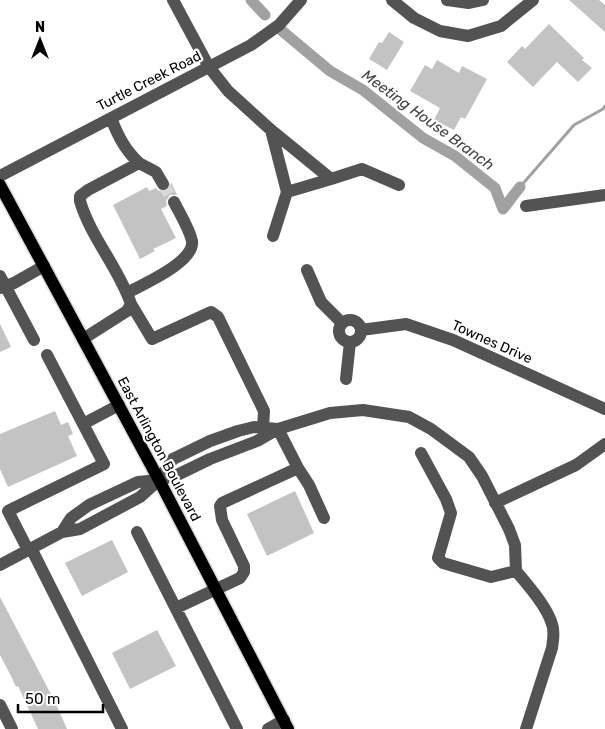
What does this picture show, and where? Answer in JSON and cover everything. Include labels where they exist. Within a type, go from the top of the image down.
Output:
[{"type":"main road","name":"East Arlington Boulevard","points":[[0,185],[159,480],[286,725]]},
{"type":"street","points":[[173,0],[209,67],[228,91],[271,130],[331,179]]},
{"type":"street","name":"Turtle Creek Road","points":[[0,176],[251,46],[278,25],[301,0]]},
{"type":"street","points":[[392,0],[414,18],[440,31],[468,36],[502,26],[533,0]]},
{"type":"street","points":[[447,0],[469,3],[483,0]]},
{"type":"street","points":[[111,118],[119,139],[131,155],[140,163],[156,172],[163,184]]},
{"type":"street","points":[[271,130],[288,192],[272,236]]},
{"type":"street","points":[[140,163],[80,196],[82,209],[152,339],[211,312],[218,317],[264,411],[263,428]]},
{"type":"street","points":[[288,192],[362,169],[399,185]]},
{"type":"street","points":[[526,206],[605,195]]},
{"type":"street","points":[[83,339],[127,311],[129,298],[182,261],[189,253],[192,244],[189,233],[174,202]]},
{"type":"street","points":[[34,340],[2,283],[44,266]]},
{"type":"street","points":[[307,270],[321,302],[342,323]]},
{"type":"street","points":[[349,320],[358,322],[361,330],[358,339],[350,342],[342,339],[338,332],[342,323],[349,320]]},
{"type":"street","name":"Townes Drive","points":[[361,330],[406,324],[453,340],[605,409]]},
{"type":"street","points":[[346,379],[350,342]]},
{"type":"street","points":[[47,355],[104,464],[4,511],[30,549],[122,729]]},
{"type":"street","points":[[83,424],[119,405]]},
{"type":"street","points":[[0,565],[62,532],[71,518],[89,505],[138,482],[159,480],[179,474],[210,459],[257,441],[278,429],[330,413],[363,410],[409,417],[431,428],[469,457],[482,476],[494,503],[509,529],[514,545],[516,571],[535,594],[552,624],[554,636],[552,648],[526,729]]},
{"type":"street","points":[[159,480],[174,459],[210,441],[254,427],[278,429]]},
{"type":"street","points":[[278,429],[309,485],[324,518]]},
{"type":"street","points":[[494,503],[576,465],[605,444]]},
{"type":"street","points":[[421,453],[451,513],[438,558],[443,563],[491,577],[516,571]]},
{"type":"street","points":[[176,608],[215,588],[240,578],[244,572],[244,566],[222,520],[220,506],[222,503],[298,468]]},
{"type":"street","points":[[138,532],[237,729]]},
{"type":"street","points":[[0,705],[11,729]]},
{"type":"street","points":[[268,729],[286,725]]},
{"type":"building","points":[[569,0],[599,0],[605,5],[605,32]]},
{"type":"building","points":[[549,24],[584,58],[582,60],[592,68],[578,82],[557,62],[533,87],[507,62],[522,46],[525,49]]},
{"type":"building","points":[[389,32],[404,42],[387,70],[369,59],[379,42],[382,43]]},
{"type":"building","points":[[437,60],[459,73],[462,66],[487,79],[465,119],[461,117],[454,130],[434,120],[440,108],[410,91],[425,65],[432,69]]},
{"type":"building","points":[[171,182],[177,195],[170,195],[166,201],[167,206],[161,209],[176,238],[153,249],[155,251],[140,259],[113,205],[147,187],[149,191],[156,188],[159,191],[167,191],[170,188]]},
{"type":"building","points":[[0,324],[11,347],[0,352]]},
{"type":"building","points":[[55,411],[61,425],[68,422],[73,434],[68,436],[77,456],[8,487],[0,469],[0,434]]},
{"type":"building","points":[[295,491],[314,533],[267,556],[247,514]]},
{"type":"building","points":[[112,540],[128,572],[82,596],[65,563]]},
{"type":"building","points":[[0,597],[55,702],[67,729],[38,729],[18,686],[16,687],[0,655]]},
{"type":"building","points":[[157,630],[176,666],[130,689],[112,653]]},
{"type":"waterway","name":"Meeting House Branch","points":[[251,0],[265,15]]},
{"type":"waterway","name":"Meeting House Branch","points":[[281,30],[330,71],[363,90],[423,138],[455,156],[495,188],[503,209],[520,187]]},
{"type":"waterway","name":"Meeting House Branch","points":[[520,187],[574,125],[603,109],[605,106]]},
{"type":"tunnel","points":[[163,184],[174,202]]}]
